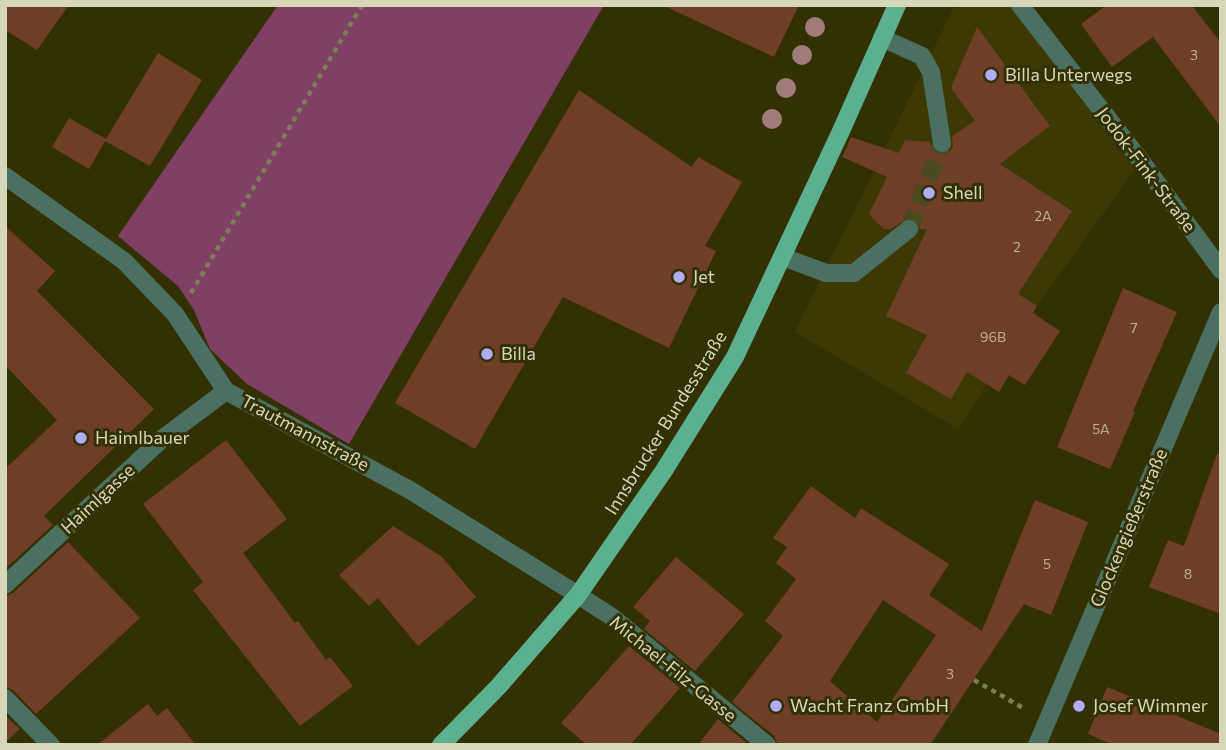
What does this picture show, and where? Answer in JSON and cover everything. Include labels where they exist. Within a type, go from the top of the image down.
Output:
[{"type":"main road","name":"Innsbrucker Bundesstraße","points":[[440,745],[499,686],[578,595],[663,472],[735,357],[897,5]]},
{"type":"street","name":"Jodok-Fink-Straße","points":[[1020,5],[1141,161],[1221,270]]},
{"type":"street","points":[[882,38],[922,56],[927,64],[931,72],[942,143]]},
{"type":"street","name":"Trautmannstraße","points":[[5,176],[124,261],[175,314],[226,391],[408,489],[578,595]]},
{"type":"street","points":[[783,257],[826,273],[854,273],[909,229]]},
{"type":"street","name":"Glockengießerstraße","points":[[1037,745],[1221,312]]},
{"type":"street","name":"Haimlgasse","points":[[5,585],[162,439],[226,391]]},
{"type":"street","name":"Michael-Filz-Gasse","points":[[578,595],[611,618],[767,745]]},
{"type":"street","points":[[5,698],[51,745]]},
{"type":"path","points":[[175,314],[187,299],[362,5]]},
{"type":"path","points":[[974,680],[1047,721]]},
{"type":"shaded area","points":[[278,5],[604,5],[349,444],[247,384],[210,349],[194,310],[178,286],[118,236]]},
{"type":"shaded area","points":[[955,5],[1020,5],[1141,161],[1037,306],[958,429],[795,332]]},
{"type":"building","points":[[5,5],[69,5],[37,50],[5,30]]},
{"type":"building","points":[[662,5],[799,5],[774,57]]},
{"type":"building","points":[[1107,5],[1195,5],[1193,7],[1221,43],[1221,127],[1153,37],[1112,67],[1081,24]]},
{"type":"building","points":[[977,27],[1050,126],[1000,164],[1072,211],[1018,294],[1037,306],[1033,313],[1060,331],[1025,385],[1009,375],[999,392],[967,372],[951,399],[906,373],[927,335],[886,316],[927,229],[920,229],[917,221],[908,218],[891,229],[884,229],[869,214],[887,177],[842,157],[851,137],[899,153],[905,140],[930,142],[933,150],[939,154],[950,151],[953,146],[952,136],[975,121],[951,88]]},
{"type":"building","points":[[158,53],[202,80],[150,166],[105,141],[89,169],[52,147],[69,118],[106,139]]},
{"type":"building","points":[[579,90],[692,167],[698,157],[742,182],[705,246],[716,251],[669,348],[563,297],[475,449],[395,403]]},
{"type":"building","name":"Haimlbauer","points":[[5,226],[55,271],[37,291],[154,409],[44,516],[53,525],[5,569],[5,469],[57,420],[5,365]]},
{"type":"building","points":[[1123,288],[1177,312],[1110,469],[1057,447]]},
{"type":"building","points":[[226,440],[287,519],[243,553],[295,623],[298,621],[326,660],[330,657],[353,686],[300,726],[193,590],[203,582],[143,504]]},
{"type":"building","points":[[1217,454],[1221,454],[1221,614],[1149,587],[1168,540],[1184,546]]},
{"type":"building","points":[[811,486],[855,518],[861,508],[949,564],[929,595],[982,631],[1035,500],[1088,522],[1051,615],[1024,604],[930,745],[778,745],[774,736],[732,702],[783,636],[765,621],[796,579],[776,563],[787,547],[773,538]],"holes":[[[883,600],[936,635],[877,722],[830,681]]]},
{"type":"building","points":[[393,526],[441,556],[476,597],[418,646],[378,598],[369,606],[339,575]]},
{"type":"building","points":[[68,542],[140,618],[36,714],[13,690],[5,687],[5,596],[13,593]]},
{"type":"building","points":[[676,557],[744,614],[695,671],[644,629],[650,621],[633,607]]},
{"type":"building","points":[[629,646],[680,688],[630,745],[587,745],[561,723]]},
{"type":"building","points":[[1107,687],[1221,734],[1221,745],[1113,745],[1088,734]]},
{"type":"building","points":[[148,704],[157,716],[167,708],[196,745],[97,745]]},
{"type":"building","points":[[5,715],[20,729],[5,743]]},
{"type":"building","points":[[718,719],[749,745],[698,745]]},
{"type":"tunnel","points":[[909,229],[942,143]]},
{"type":"place","name":"Billa Unterwegs","points":[[991,75]]},
{"type":"place","name":"Shell","points":[[929,193]]},
{"type":"place","name":"Jet","points":[[679,277]]},
{"type":"place","name":"Billa","points":[[487,354]]},
{"type":"place","name":"Haimlbauer","points":[[81,438]]},
{"type":"place","name":"Wacht Franz GmbH","points":[[776,706]]},
{"type":"place","name":"Josef Wimmer","points":[[1079,706]]}]
